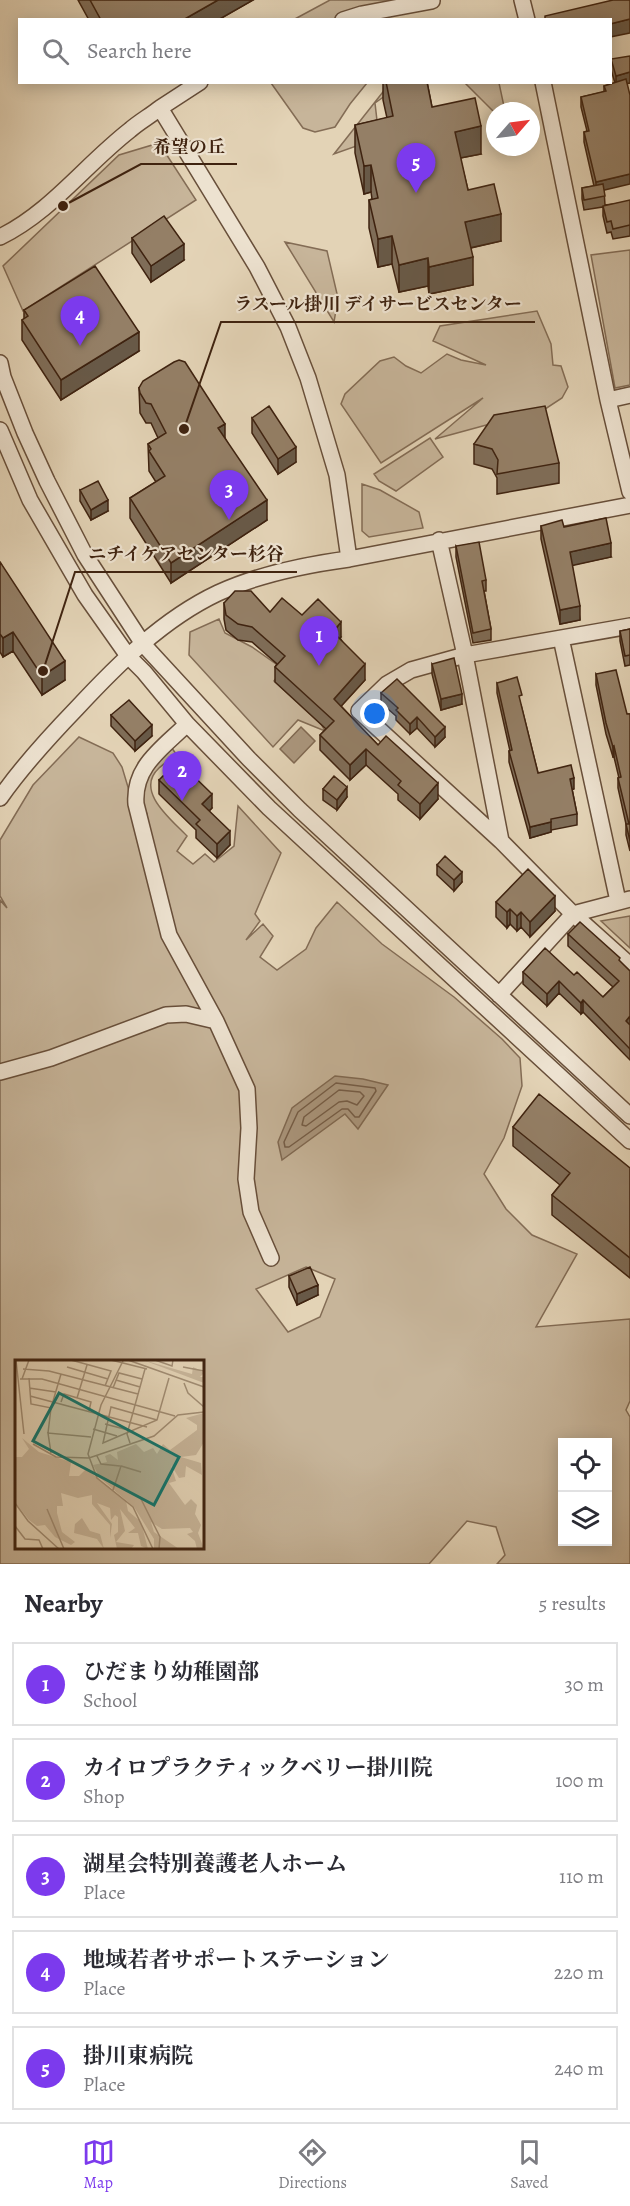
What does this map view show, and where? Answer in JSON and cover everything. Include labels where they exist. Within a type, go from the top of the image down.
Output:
[{"type":"street","points":[[349,18],[434,0]]},
{"type":"street","points":[[522,0],[526,18]]},
{"type":"street","points":[[0,237],[16,229],[55,200],[129,131],[197,84]]},
{"type":"street","points":[[543,84],[608,400],[630,492]]},
{"type":"street","points":[[160,108],[257,267],[288,327],[308,378],[337,475],[349,559]]},
{"type":"street","points":[[0,363],[3,378],[47,481],[85,555],[143,644],[300,810],[630,1116]]},
{"type":"street","points":[[608,400],[630,395]]},
{"type":"street","points":[[0,430],[30,500],[68,568],[128,656],[187,724],[268,807],[630,1141]]},
{"type":"street","points":[[0,798],[17,773],[128,656],[170,623],[216,594],[255,578],[308,565],[630,505]]},
{"type":"street","points":[[439,540],[465,655],[501,841]]},
{"type":"street","points":[[630,626],[465,655],[411,670],[387,684],[360,711],[501,841],[573,914],[630,965]]},
{"type":"street","points":[[499,995],[573,914],[624,900],[561,638]]},
{"type":"street","points":[[187,724],[144,766],[135,790],[136,804],[169,934],[216,1021],[247,1089],[249,1128],[246,1179],[251,1212],[271,1258]]},
{"type":"street","points":[[0,1072],[51,1058],[166,1015],[186,1014],[216,1021]]},
{"type":"shaded area","points":[[330,0],[412,0],[351,18],[297,18]]},
{"type":"shaded area","points":[[272,84],[366,84],[335,127],[315,132],[303,128]]},
{"type":"shaded area","points":[[389,84],[402,84],[375,103],[379,138],[334,154]]},
{"type":"shaded area","points":[[466,84],[499,84],[503,102],[486,102],[486,104]]},
{"type":"shaded area","points":[[159,143],[196,200],[23,311],[3,266],[119,155]]},
{"type":"shaded area","points":[[285,242],[327,251],[338,298],[334,322]]},
{"type":"shaded area","points":[[630,250],[630,385],[615,388],[591,255]]},
{"type":"shaded area","points":[[537,311],[551,344],[553,365],[561,366],[568,387],[562,398],[533,417],[501,421],[435,439],[483,398],[381,463],[341,404],[345,394],[380,361],[394,357],[421,373],[447,354],[461,360],[486,365],[433,341],[440,326]]},
{"type":"shaded area","points":[[430,438],[443,457],[396,491],[379,481],[374,474]]},
{"type":"shaded area","points":[[362,484],[380,490],[419,512],[423,528],[369,537],[362,531]]},
{"type":"shaded area","points":[[219,619],[225,633],[252,647],[283,669],[274,681],[321,724],[325,731],[298,720],[273,747],[189,655],[190,632]]},
{"type":"shaded area","points":[[79,737],[113,753],[122,767],[151,864],[147,814],[139,795],[139,777],[171,747],[179,758],[168,761],[159,768],[152,777],[151,786],[158,805],[187,836],[177,851],[193,864],[205,854],[214,862],[234,846],[238,806],[281,853],[255,914],[260,921],[246,940],[263,924],[273,936],[260,957],[277,970],[306,949],[316,928],[337,902],[382,944],[454,997],[520,1058],[522,1086],[504,1138],[484,1174],[506,1209],[532,1235],[577,1254],[536,1327],[630,1319],[630,1401],[626,1410],[630,1417],[630,1564],[497,1564],[505,1555],[496,1527],[467,1521],[429,1564],[0,1564],[0,900],[7,908],[0,896],[0,840],[33,785]],"holes":[[[306,1267],[335,1279],[320,1317],[288,1332],[256,1289]]]},
{"type":"shaded area","points":[[630,916],[630,948],[601,921]]},
{"type":"water","points":[[301,727],[315,741],[294,763],[280,749]]},
{"type":"water","points":[[335,1076],[388,1085],[358,1129],[345,1114],[282,1160],[278,1142],[292,1108]]},
{"type":"building","points":[[90,0],[218,0],[186,18],[100,18]]},
{"type":"building","points":[[613,0],[630,0],[630,19],[612,24],[612,18],[545,18],[545,16]]},
{"type":"building","points":[[630,56],[630,72],[616,76],[612,59]]},
{"type":"building","points":[[626,79],[630,95],[630,174],[596,182],[584,132],[589,131],[581,97],[606,91],[604,86]]},
{"type":"building","points":[[386,84],[427,84],[432,107],[475,98],[481,126],[455,132],[468,190],[494,184],[501,214],[465,222],[473,257],[429,267],[428,258],[399,265],[392,236],[378,239],[369,200],[378,198],[371,165],[364,166],[355,125],[393,116]]},
{"type":"building","points":[[603,184],[605,196],[584,200],[582,188]]},
{"type":"building","points":[[630,200],[630,225],[613,229],[611,221],[607,222],[603,206]]},
{"type":"building","points":[[164,216],[184,244],[151,266],[132,238]]},
{"type":"building","points":[[95,266],[139,332],[61,380],[22,320],[28,316],[24,310]]},
{"type":"building","points":[[179,360],[185,362],[225,424],[218,428],[267,500],[171,563],[130,498],[165,476],[149,451],[151,449],[148,444],[166,433],[151,404],[146,403],[139,388],[143,381]]},
{"type":"building","points":[[269,406],[296,447],[278,459],[252,418]]},
{"type":"building","points":[[545,406],[559,463],[497,474],[498,460],[492,449],[474,444],[494,415]]},
{"type":"building","points":[[98,481],[108,500],[91,510],[80,490]]},
{"type":"building","points":[[606,518],[611,543],[570,552],[580,606],[560,610],[541,526],[562,520],[564,527]]},
{"type":"building","points":[[479,542],[486,580],[482,581],[491,629],[473,633],[456,546]]},
{"type":"building","points":[[0,562],[65,661],[42,676],[13,632],[3,638],[0,634]]},
{"type":"building","points":[[235,591],[251,591],[270,612],[282,598],[302,615],[318,599],[341,622],[333,632],[365,664],[334,699],[378,745],[386,736],[438,783],[420,804],[398,785],[401,781],[366,749],[350,765],[320,735],[334,721],[275,667],[285,656],[252,627],[238,624],[226,615],[224,603]]},
{"type":"building","points":[[630,629],[630,655],[625,656],[620,631]]},
{"type":"building","points":[[454,658],[462,694],[441,699],[432,664]]},
{"type":"building","points":[[616,670],[627,714],[630,714],[630,841],[626,824],[629,824],[618,778],[621,777],[606,723],[596,674]]},
{"type":"building","points":[[517,677],[522,695],[519,696],[538,773],[571,765],[574,778],[570,779],[577,814],[551,819],[551,822],[530,827],[509,751],[512,750],[497,683]]},
{"type":"building","points":[[397,679],[445,727],[435,737],[417,717],[410,724],[396,710],[398,708],[381,693]]},
{"type":"building","points":[[129,700],[152,725],[135,741],[111,715]]},
{"type":"building","points":[[178,761],[212,794],[202,804],[230,831],[217,844],[196,824],[200,820],[159,780]]},
{"type":"building","points":[[334,776],[347,787],[337,800],[323,789]]},
{"type":"building","points":[[445,856],[462,872],[454,880],[437,865]]},
{"type":"building","points":[[528,869],[555,896],[530,922],[521,912],[517,916],[510,909],[507,912],[496,902]]},
{"type":"building","points":[[580,922],[620,958],[619,960],[630,971],[630,1016],[626,1021],[630,1025],[630,1049],[583,1000],[581,1003],[559,981],[547,994],[523,972],[545,948],[574,975],[577,972],[603,997],[619,981],[568,934]]},
{"type":"building","points":[[539,1094],[630,1168],[630,1258],[552,1195],[570,1173],[513,1127]]},
{"type":"building","points":[[310,1267],[318,1285],[297,1294],[289,1276]]},
{"type":"place","name":"掛川東病院","points":[[416,193]]},
{"type":"place","name":"希望の丘","points":[[63,206]]},
{"type":"place","name":"地域若者サポートステーション","points":[[80,346]]},
{"type":"place","name":"ラスール掛川 デイサービスセンター","points":[[184,429]]},
{"type":"place","name":"湖星会特別養護老人ホーム","points":[[229,520]]},
{"type":"place","name":"ひだまり幼稚園部","points":[[319,666]]},
{"type":"place","name":"ニチイケアセンター杉谷","points":[[43,671]]},
{"type":"place","name":"カイロプラクティックベリー掛川院","points":[[182,801]]}]
